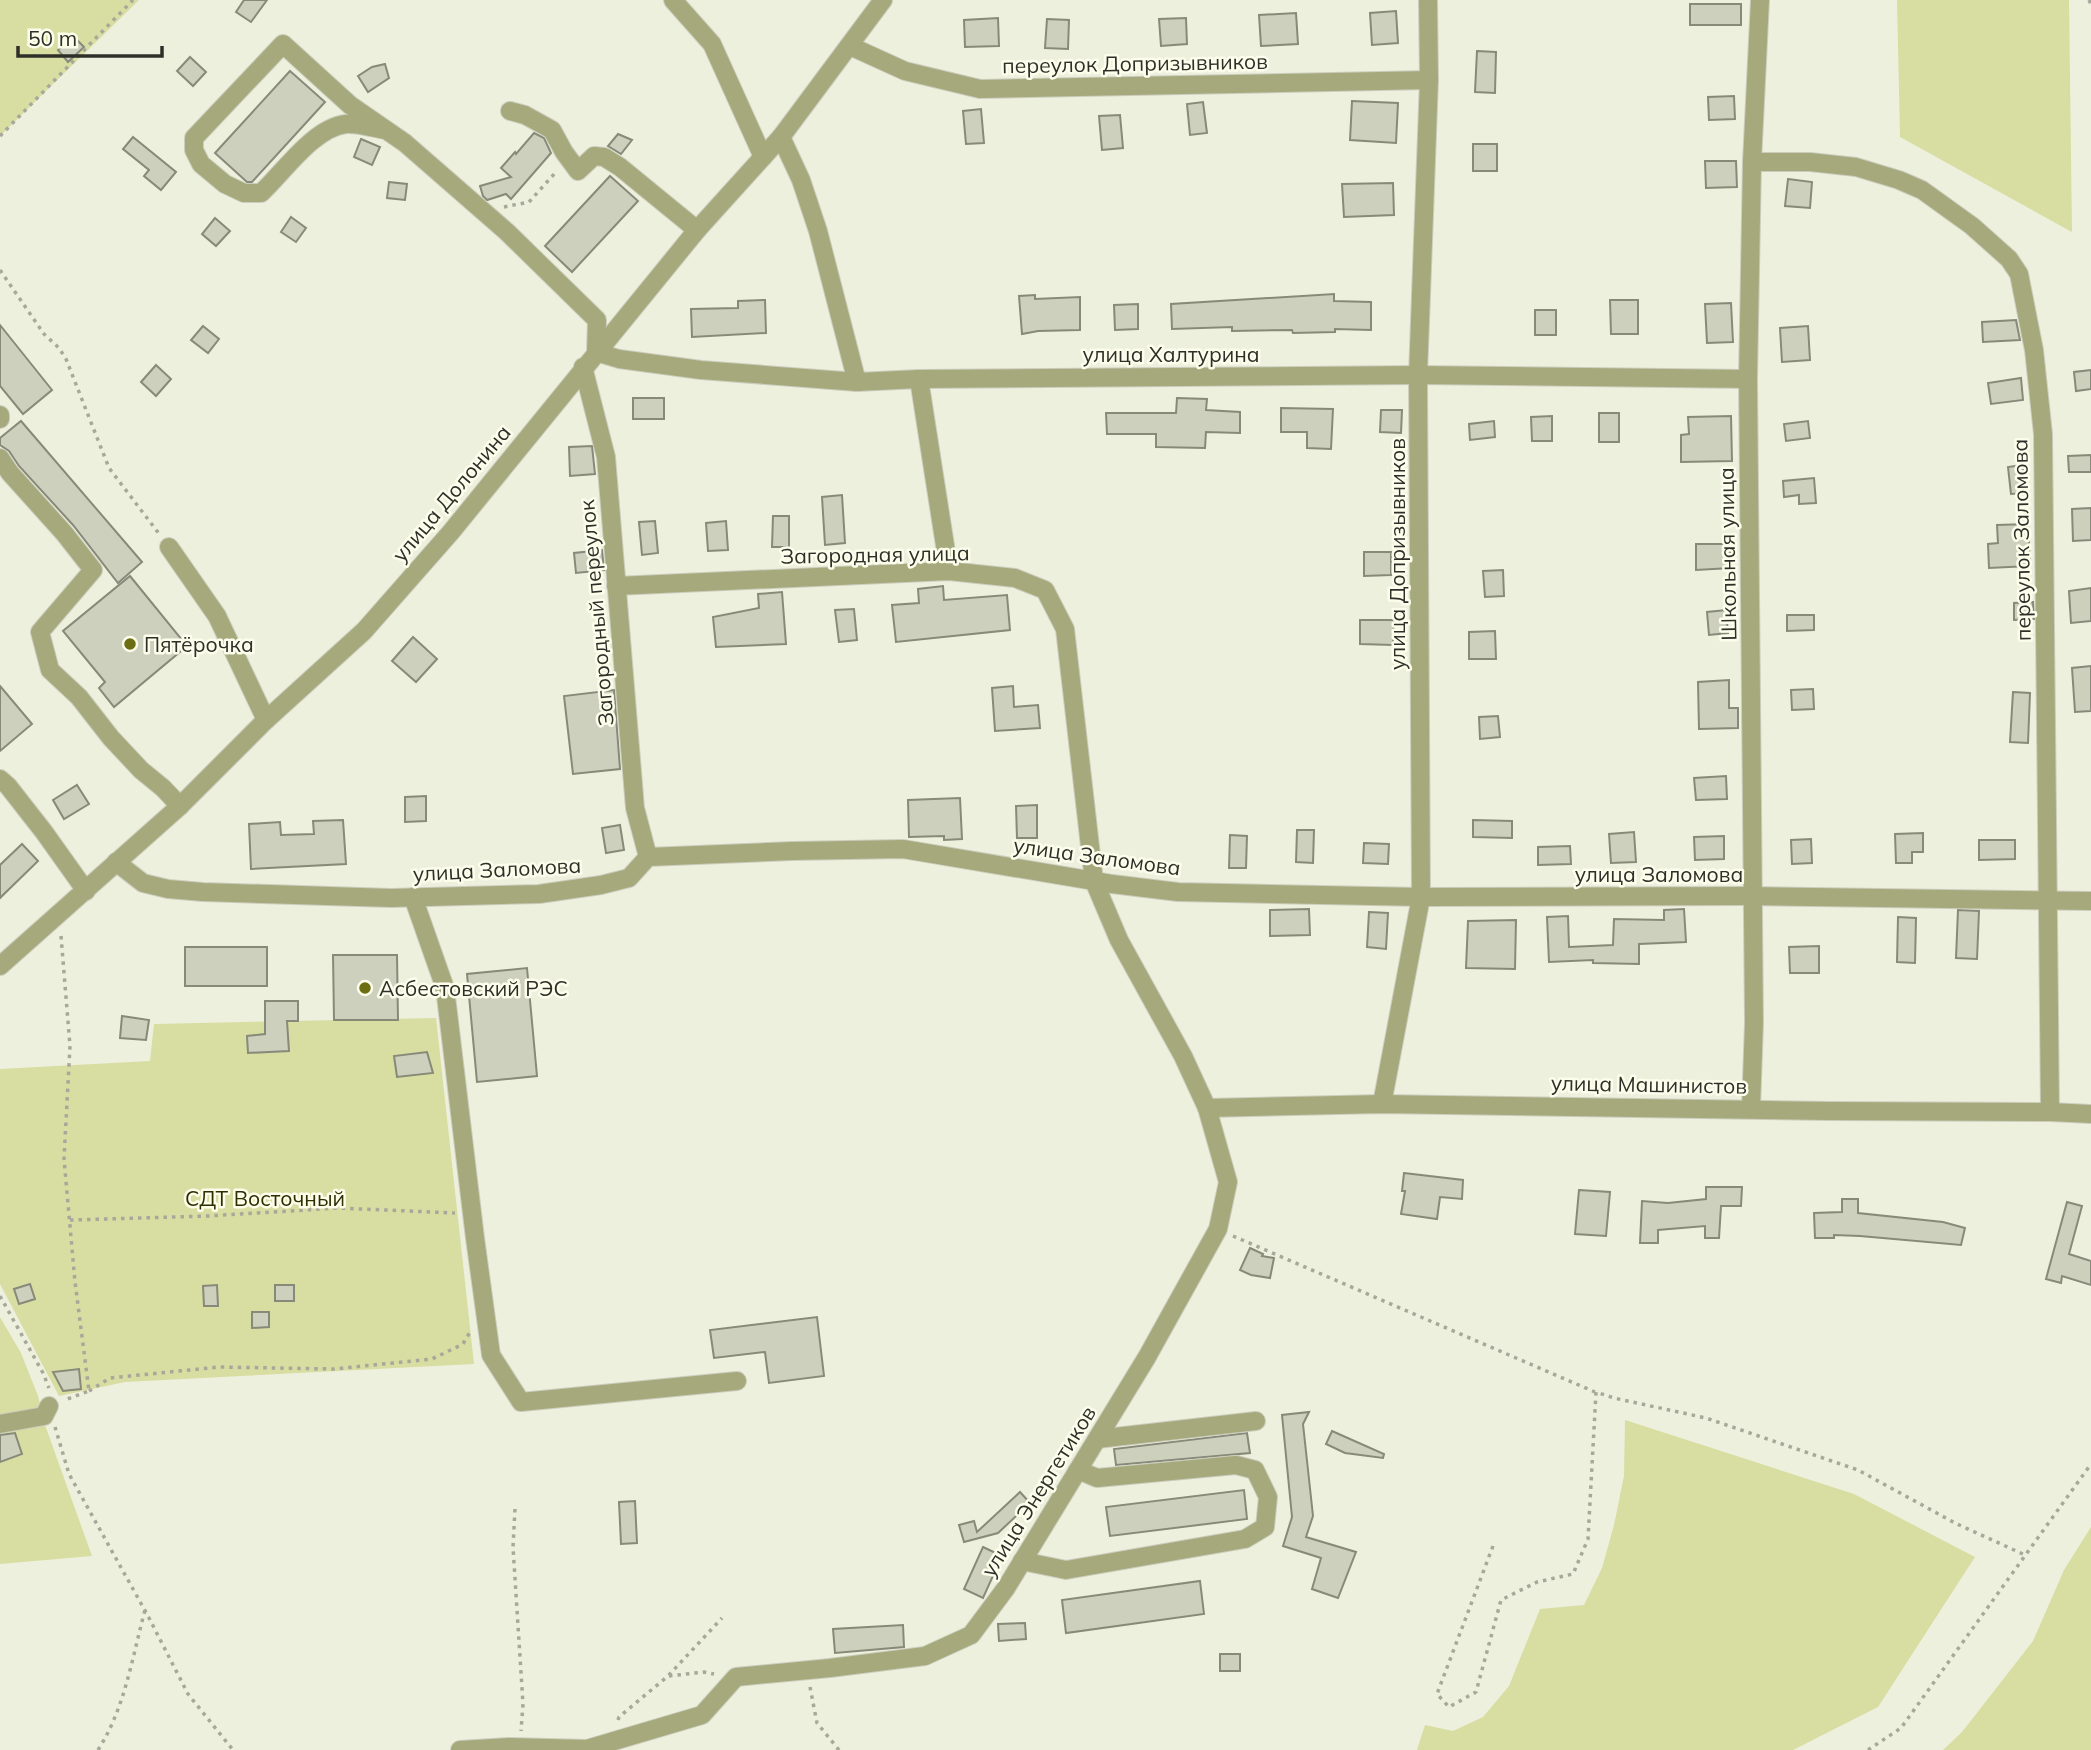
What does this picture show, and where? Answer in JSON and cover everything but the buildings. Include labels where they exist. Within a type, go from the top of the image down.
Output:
[{"type":"street","points":[[673,0],[712,44],[763,157]]},
{"type":"street","name":"улица Долонина","points":[[0,966],[180,806],[266,720],[364,631],[451,532],[697,230],[781,137],[883,0]]},
{"type":"street","name":"улица Допризывников","points":[[1382,1104],[1421,897],[1418,376],[1429,80],[1428,0]]},
{"type":"street","name":"Школьная улица","points":[[1751,1108],[1754,1023],[1748,379],[1752,162],[1760,0]]},
{"type":"street","points":[[385,130],[347,124],[327,131],[309,143],[261,193],[244,193],[225,184],[201,164],[194,150],[194,138],[283,44],[350,105],[404,143],[507,232],[597,320],[596,352]]},
{"type":"street","name":"переулок Допризывников","points":[[850,46],[905,71],[979,89],[1429,80]]},
{"type":"street","points":[[510,111],[526,115],[552,130],[578,170],[594,156],[604,157],[697,230]]},
{"type":"street","points":[[781,137],[818,231],[857,382]]},
{"type":"street","name":"переулок Заломова","points":[[1752,162],[1810,162],[1856,167],[1899,180],[1922,190],[1972,226],[2009,259],[2019,274],[2034,349],[2043,434],[2050,1112]]},
{"type":"street","name":"улица Халтурина","points":[[596,352],[619,359],[701,370],[857,382],[919,379],[1418,376],[1748,379]]},
{"type":"street","name":"Загородный переулок","points":[[583,367],[606,457],[635,807],[648,857]]},
{"type":"street","points":[[919,379],[949,571]]},
{"type":"street","points":[[0,458],[93,570],[40,632],[50,670],[79,697],[111,738],[141,770],[180,806]]},
{"type":"street","points":[[169,547],[217,616],[266,720]]},
{"type":"street","name":"Загородная улица","points":[[616,586],[949,571],[1015,578],[1045,590],[1065,629],[1094,881]]},
{"type":"street","points":[[0,779],[44,832],[86,891]]},
{"type":"street","name":"улица Заломова","points":[[116,862],[143,883],[168,888],[203,892],[413,897],[539,894],[601,886],[629,878],[648,857],[903,849],[1094,881],[1178,892],[1421,897],[2091,901]]},
{"type":"street","name":"улица Энергетиков","points":[[736,1677],[925,1656],[971,1634],[1006,1588],[1097,1439],[1147,1357],[1218,1229],[1228,1182],[1207,1108],[1183,1056],[1119,940],[1094,881]]},
{"type":"street","points":[[413,897],[445,988],[491,1355],[521,1402],[737,1381]]},
{"type":"street","name":"улица Машинистов","points":[[1207,1108],[1382,1104],[2091,1114]]},
{"type":"street","points":[[0,1424],[44,1416],[49,1406]]},
{"type":"street","points":[[1097,1439],[1256,1421]]},
{"type":"street","points":[[1022,1561],[1066,1570],[1245,1539],[1265,1527],[1268,1497],[1255,1470],[1236,1465],[1097,1478],[1078,1470]]},
{"type":"street","points":[[460,1750],[519,1747],[587,1749],[702,1715],[736,1677]]},
{"type":"path","points":[[0,136],[133,0]]},
{"type":"path","points":[[478,208],[494,209],[529,202],[569,158]]},
{"type":"path","points":[[0,270],[44,334],[66,359],[109,468],[169,547]]},
{"type":"path","points":[[59,913],[70,1046],[64,1159],[75,1282],[89,1391]]},
{"type":"path","points":[[69,1220],[208,1216],[338,1208],[459,1213]]},
{"type":"path","points":[[1218,1229],[1596,1392],[1706,1418],[1858,1470],[1955,1523],[2025,1555]]},
{"type":"path","points":[[0,1296],[43,1373],[51,1393],[49,1406],[69,1474],[145,1610],[188,1694],[233,1750]]},
{"type":"path","points":[[49,1406],[89,1391],[110,1378],[219,1367],[334,1369],[432,1359],[463,1344],[471,1331]]},
{"type":"path","points":[[1493,1546],[1437,1693],[1449,1707],[1476,1692],[1502,1600],[1537,1582],[1573,1574],[1588,1539],[1596,1392]]},
{"type":"path","points":[[1868,1750],[1901,1728],[2091,1464]]},
{"type":"path","points":[[515,1509],[513,1547],[523,1704],[519,1747]]},
{"type":"path","points":[[98,1750],[111,1729],[129,1676],[145,1610]]},
{"type":"path","points":[[616,1741],[618,1717],[668,1676],[722,1618]]},
{"type":"path","points":[[806,1670],[817,1723],[839,1750]]},
{"type":"path","points":[[668,1676],[704,1672],[736,1677]]},
{"type":"green space","points":[[0,0],[139,0],[0,136]]},
{"type":"green space","points":[[1897,0],[2069,0],[2072,232],[1900,137]]},
{"type":"green space","name":"СДТ Восточный","points":[[436,1018],[474,1364],[125,1382],[59,1396],[0,1284],[0,1069],[150,1061],[154,1024]]},
{"type":"green space","points":[[0,1317],[21,1353],[38,1396],[45,1425],[92,1556],[0,1564]]},
{"type":"green space","points":[[1625,1420],[1854,1494],[1975,1557],[1878,1707],[1793,1750],[1417,1750],[1425,1725],[1453,1731],[1483,1717],[1509,1686],[1540,1609],[1584,1605],[1602,1568],[1614,1525],[1624,1476]]},
{"type":"green space","points":[[2091,1527],[2091,1750],[1943,1750],[1962,1732],[2033,1641],[2064,1570]]},
{"type":"place","name":"Пятёрочка","points":[[130,644]]},
{"type":"place","name":"Асбестовский РЭС","points":[[365,988]]}]
